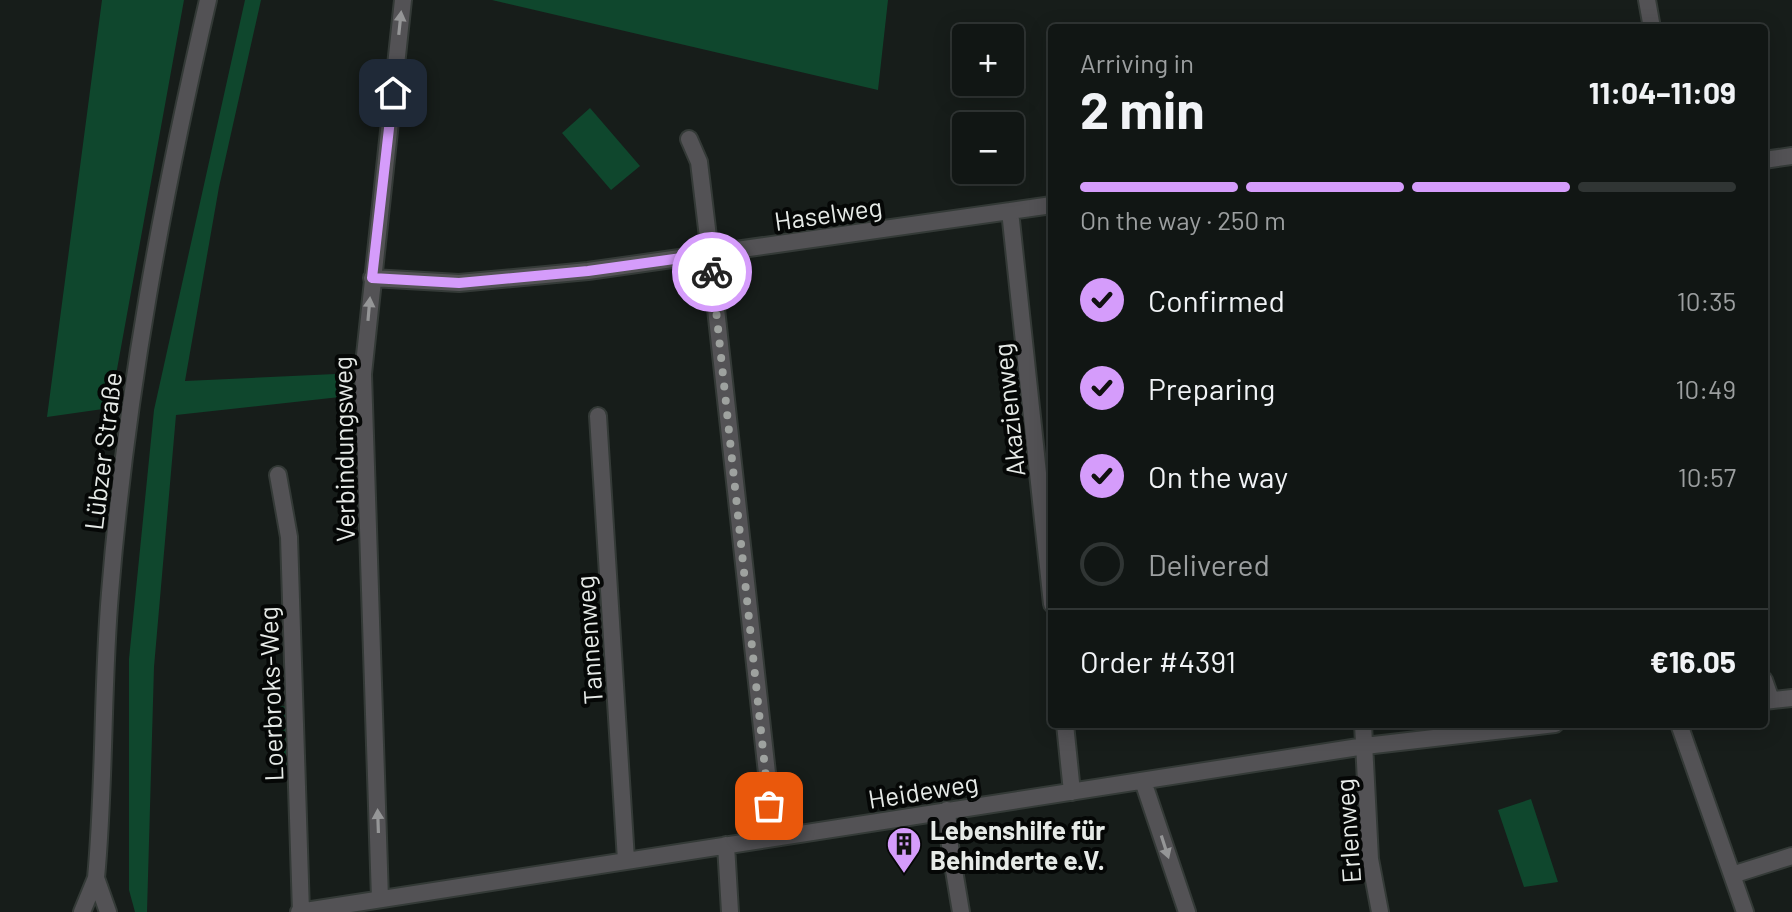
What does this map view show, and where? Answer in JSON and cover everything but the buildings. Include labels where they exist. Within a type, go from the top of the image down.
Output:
[{"type":"street","name":"Lübzer Straße","points":[[82,912],[96,878],[110,593],[129,412],[172,157],[208,0]]},
{"type":"street","name":"Verbindungsweg","points":[[380,899],[363,374],[403,0]]},
{"type":"street","points":[[1647,0],[1651,24]]},
{"type":"street","points":[[689,139],[699,162],[774,837]]},
{"type":"street","points":[[1768,159],[1792,156]]},
{"type":"street","name":"Haselweg","points":[[372,278],[459,283],[588,271],[1048,206]]},
{"type":"street","name":"Akazienweg","points":[[1010,211],[1048,567]]},
{"type":"street","name":"Tannenweg","points":[[598,416],[626,860]]},
{"type":"street","name":"Loerbroks-Weg","points":[[278,475],[289,537],[300,912]]},
{"type":"street","points":[[1768,701],[1792,698]]},
{"type":"street","points":[[1065,728],[1072,792]]},
{"type":"street","name":"Erlenweg","points":[[1363,728],[1370,859],[1380,912]]},
{"type":"street","name":"Heideweg","points":[[300,912],[1365,746],[1520,728]]},
{"type":"street","points":[[1680,728],[1745,912]]},
{"type":"street","points":[[1143,781],[1187,912]]},
{"type":"street","points":[[947,810],[961,912]]},
{"type":"street","points":[[726,845],[730,912]]},
{"type":"street","points":[[1732,875],[1792,856]]},
{"type":"street","points":[[96,878],[108,912]]},
{"type":"green space","points":[[102,0],[184,0],[110,408],[47,417]]},
{"type":"green space","points":[[245,0],[261,0],[219,187],[185,381],[357,373],[358,395],[176,415],[154,667],[147,912],[135,912],[129,890],[129,659],[154,410]]},
{"type":"green space","points":[[492,0],[888,0],[878,90]]},
{"type":"green space","points":[[590,108],[640,166],[611,190],[562,133]]},
{"type":"green space","points":[[290,706],[292,766],[270,766],[269,707]]},
{"type":"green space","points":[[1531,799],[1558,882],[1524,887],[1498,810]]},
{"type":"way so far","points":[[712,272],[769,806]]},
{"type":"place","name":"Lebenshilfe für Behinderte e.V.","points":[[904,875]]},
{"type":"route","points":[[393,93],[372,278],[459,283],[588,271],[710,254],[712,272]]}]
